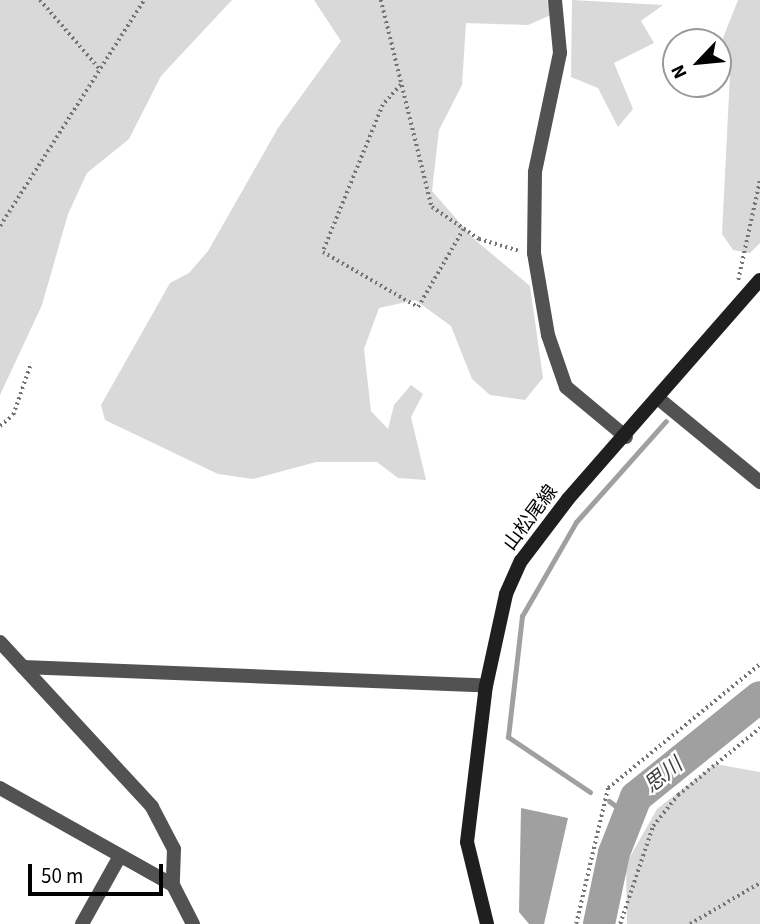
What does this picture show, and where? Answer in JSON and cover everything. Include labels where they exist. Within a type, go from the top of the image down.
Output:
[{"type":"main road","name":"山松尾線","points":[[487,924],[467,842],[486,685],[506,594],[521,561],[760,280]]},
{"type":"street","points":[[555,0],[560,52],[535,172],[534,253],[548,335],[566,387],[626,437]]},
{"type":"street","points":[[659,399],[760,482]]},
{"type":"street","points":[[0,642],[152,807],[174,849],[173,885],[193,924]]},
{"type":"street","points":[[23,667],[486,685]]},
{"type":"street","points":[[0,788],[173,885]]},
{"type":"street","points":[[82,924],[120,856]]},
{"type":"path","points":[[40,0],[99,68]]},
{"type":"path","points":[[0,226],[144,0]]},
{"type":"path","points":[[381,0],[432,207],[464,229],[505,249],[534,253]]},
{"type":"path","points":[[401,85],[383,105],[323,252],[418,307],[464,229]]},
{"type":"path","points":[[748,297],[736,274],[760,178]]},
{"type":"path","points":[[0,426],[13,415],[30,363]]},
{"type":"path","points":[[576,924],[608,788],[760,664]]},
{"type":"path","points":[[620,924],[653,827],[678,795],[760,728]]},
{"type":"path","points":[[690,924],[760,883]]},
{"type":"shaded area","points":[[0,0],[232,0],[161,76],[129,139],[87,173],[68,214],[42,305],[0,395]]},
{"type":"shaded area","points":[[314,0],[547,0],[551,15],[528,25],[466,23],[462,85],[439,130],[432,191],[474,239],[530,286],[543,378],[525,400],[490,395],[472,379],[451,326],[415,300],[379,308],[364,349],[371,411],[388,429],[394,405],[411,385],[423,394],[411,417],[426,480],[398,478],[377,462],[316,462],[253,479],[218,474],[105,420],[101,405],[170,283],[189,273],[208,251],[278,128],[341,41]]},
{"type":"shaded area","points":[[572,0],[663,5],[641,21],[654,43],[614,63],[633,109],[618,127],[598,88],[571,77]]},
{"type":"shaded area","points":[[738,0],[760,0],[760,243],[750,253],[733,250],[722,234],[729,98],[732,98],[732,28],[727,28]]},
{"type":"shaded area","points":[[715,764],[760,772],[760,924],[627,924],[626,864],[657,809]]},
{"type":"shaded area","points":[[521,808],[568,818],[544,924],[529,924],[519,912]]},
{"type":"waterway","points":[[590,792],[508,737],[522,616],[576,522],[666,421]]},
{"type":"waterway","name":"思川","points":[[599,924],[614,853],[636,797],[760,697]]},
{"type":"waterway","points":[[609,801],[626,814]]}]
